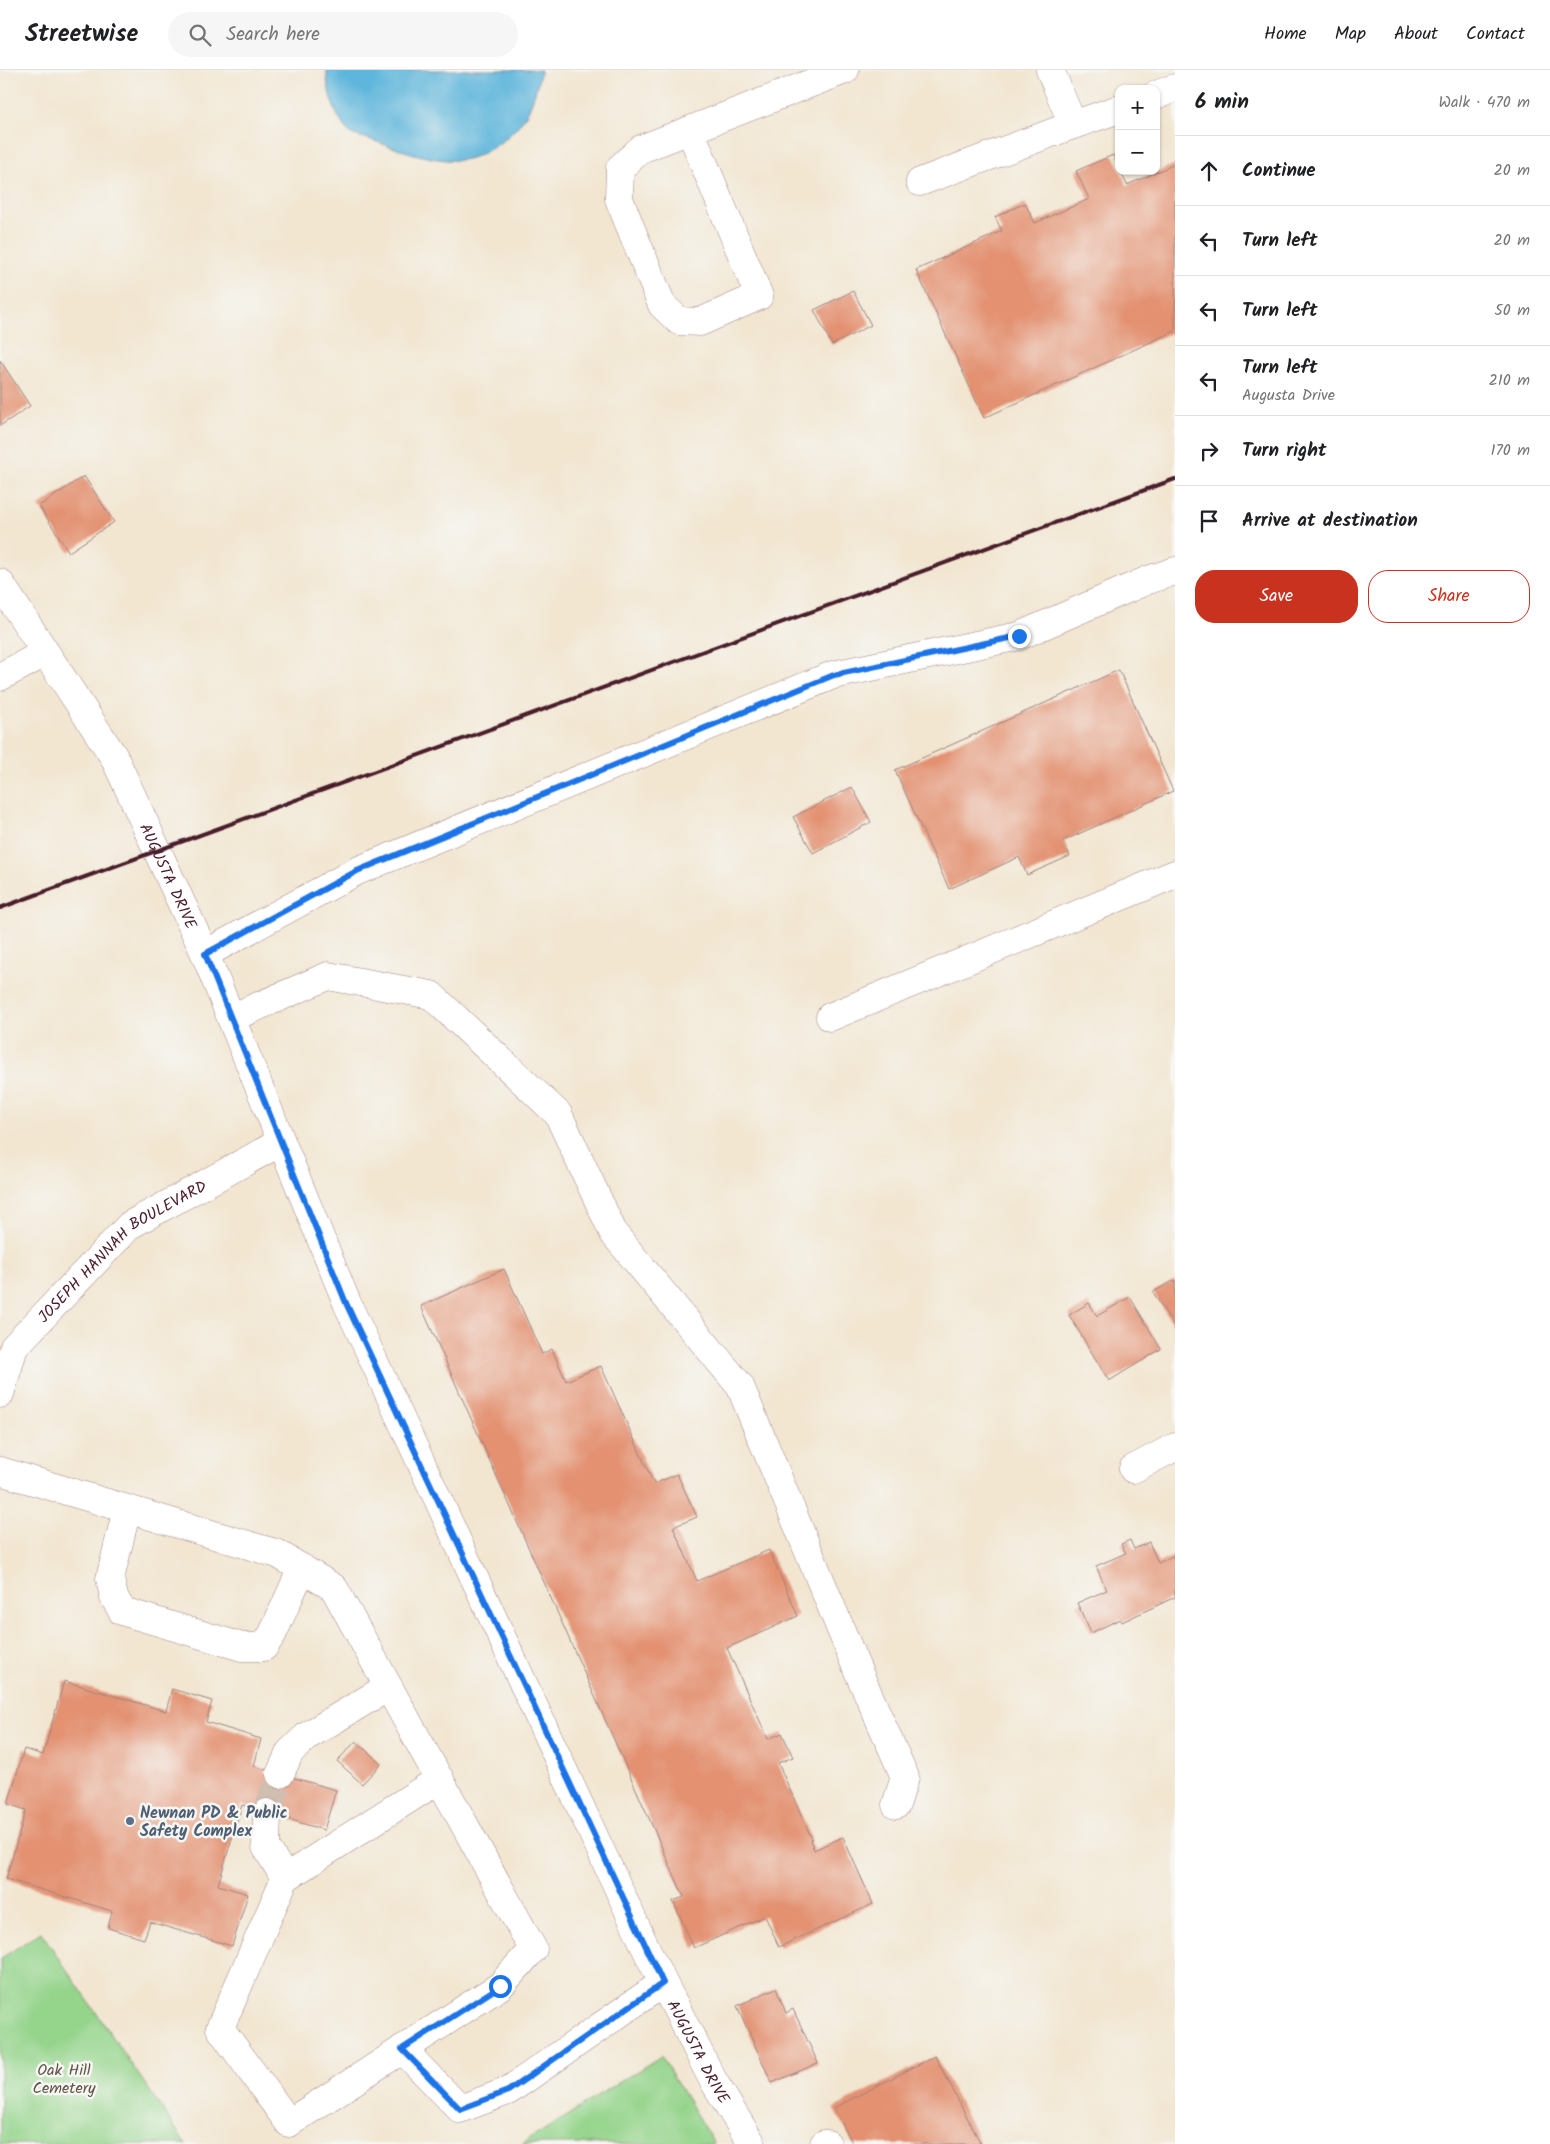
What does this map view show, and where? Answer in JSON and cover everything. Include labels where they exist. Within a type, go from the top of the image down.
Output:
[{"type":"street","points":[[690,130],[759,296],[700,322],[679,321],[662,305],[619,199],[620,168],[641,149],[690,130],[845,70]]},
{"type":"street","points":[[1050,70],[1072,125]]},
{"type":"street","points":[[1160,94],[1175,88]]},
{"type":"street","points":[[920,182],[1115,110]]},
{"type":"street","points":[[205,954],[357,871],[834,675],[1019,636],[1148,580],[1175,571]]},
{"type":"street","name":"AUGUSTA DRIVE","points":[[0,583],[114,757],[205,954],[346,1303],[663,1983],[713,2080],[752,2144]]},
{"type":"street","points":[[0,677],[44,652]]},
{"type":"street","points":[[830,1017],[1175,874]]},
{"type":"street","points":[[230,1018],[328,976],[431,995],[558,1114],[614,1234],[740,1386],[858,1671],[905,1777],[896,1806]]},
{"type":"street","name":"JOSEPH HANNAH BOULEVARD","points":[[0,1394],[14,1347],[130,1225],[281,1142]]},
{"type":"street","points":[[1133,1469],[1175,1447]]},
{"type":"street","points":[[0,1471],[278,1554],[334,1588],[534,1949],[500,1986],[289,2123],[220,2028],[285,1878],[440,1780]]},
{"type":"street","points":[[127,1509],[110,1579],[114,1597],[122,1611],[242,1647],[264,1647],[273,1633],[302,1568]]},
{"type":"street","points":[[280,1774],[290,1752],[307,1736],[388,1687]]},
{"type":"street","points":[[268,1813],[266,1847],[285,1878]]},
{"type":"street","points":[[402,2049],[460,2109],[508,2091],[663,1983]]},
{"type":"green space","name":"Oak Hill Cemetery","points":[[41,1932],[186,2144],[0,2144],[0,1959]]},
{"type":"green space","points":[[661,2056],[714,2144],[522,2144]]},
{"type":"water","points":[[327,70],[541,70],[535,93],[526,115],[506,138],[480,155],[460,160],[447,160],[419,155],[350,133],[340,120],[332,103]]},
{"type":"building","points":[[1113,155],[1115,159],[1115,175],[1122,175],[1127,185],[1150,175],[1160,175],[1160,171],[1175,164],[1175,331],[984,418],[916,270],[1002,231],[995,217],[1025,203],[1035,223],[1089,199],[1076,171]]},
{"type":"building","points":[[853,291],[871,325],[832,345],[814,310]]},
{"type":"building","points":[[0,360],[30,406],[0,426]]},
{"type":"building","points":[[84,476],[114,522],[69,552],[39,506]]},
{"type":"building","points":[[1119,670],[1173,791],[1063,841],[1070,856],[1027,875],[1019,857],[949,889],[895,770]]},
{"type":"building","points":[[852,787],[871,822],[813,853],[793,817]]},
{"type":"building","points":[[504,1269],[542,1354],[552,1349],[566,1381],[601,1366],[654,1484],[677,1474],[697,1517],[673,1527],[697,1581],[769,1550],[798,1616],[727,1648],[768,1739],[782,1733],[793,1757],[778,1763],[812,1839],[810,1840],[814,1850],[843,1837],[873,1904],[779,1947],[765,1916],[694,1948],[673,1901],[684,1897],[421,1306]]},
{"type":"building","points":[[1175,1280],[1175,1328],[1153,1292]]},
{"type":"building","points":[[1130,1297],[1161,1349],[1109,1381],[1069,1315],[1089,1303],[1097,1316]]},
{"type":"building","points":[[1130,1540],[1134,1549],[1149,1542],[1158,1563],[1173,1556],[1175,1561],[1175,1597],[1122,1622],[1120,1619],[1091,1633],[1077,1603],[1107,1590],[1096,1566],[1126,1553],[1121,1544]]},
{"type":"building","name":"Newnan PD & Public Safety Complex","points":[[64,1681],[166,1711],[172,1689],[212,1701],[206,1722],[261,1739],[254,1766],[336,1790],[324,1830],[242,1805],[218,1885],[248,1894],[232,1946],[150,1922],[144,1939],[108,1928],[112,1911],[6,1879],[26,1810],[8,1804],[24,1749],[43,1755]]},
{"type":"building","points":[[356,1741],[381,1764],[362,1784],[337,1761]]},
{"type":"building","points":[[776,1988],[786,2013],[793,2009],[818,2063],[772,2083],[737,2006]]},
{"type":"building","points":[[935,2056],[981,2144],[853,2144],[834,2108]]},
{"type":"tunnel","points":[[267,1813],[280,1774]]},
{"type":"railway","points":[[0,908],[1175,479]]},
{"type":"place","name":"Newnan PD & Public Safety Complex","points":[[130,1821]]},
{"type":"route","points":[[500,1986],[402,2049],[460,2109],[508,2091],[663,1983],[346,1303],[205,954],[357,871],[834,675],[1019,636]]}]
